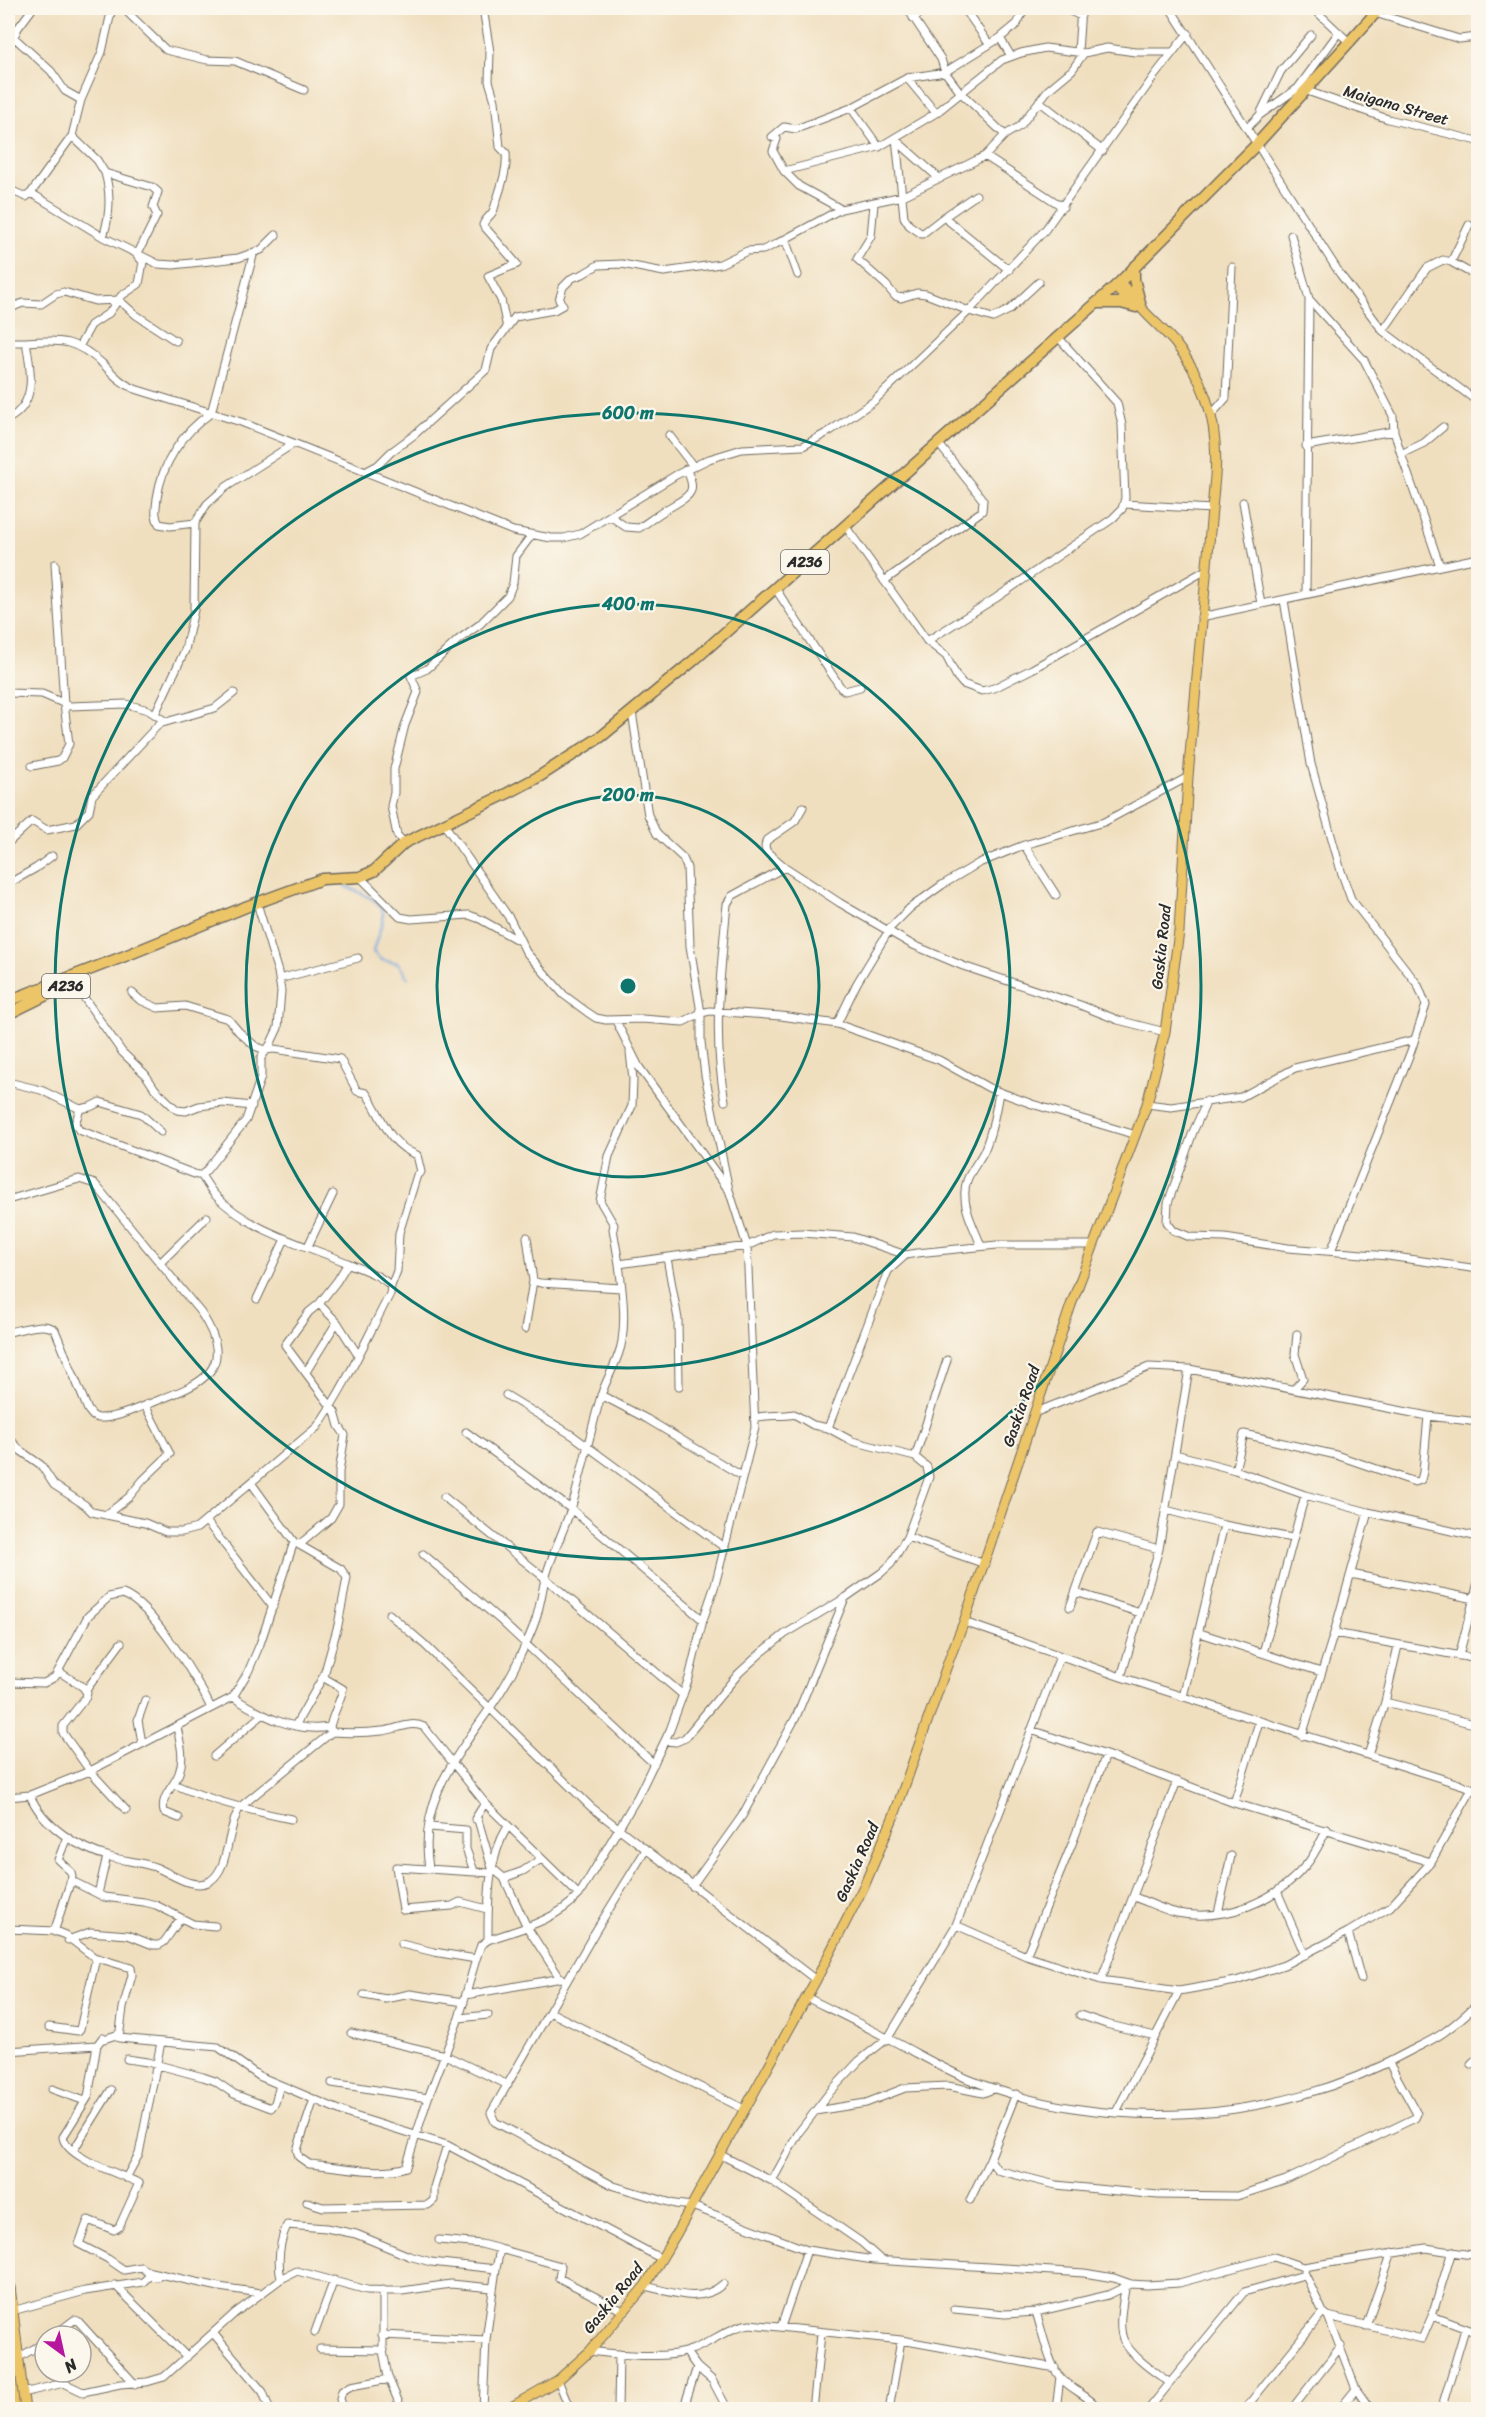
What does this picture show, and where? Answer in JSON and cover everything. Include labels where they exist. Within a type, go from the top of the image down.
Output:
[{"type":"highway","name":"A236","points":[[8,1000],[322,879],[360,877],[374,871],[404,843],[540,776],[594,741],[632,712],[846,527],[1117,285],[1256,146],[1378,10]]},
{"type":"highway","points":[[1096,303],[1139,306],[1134,267]]},
{"type":"highway","name":"A236","points":[[8,1014],[124,957]]},
{"type":"main road","name":"Gaskia Road","points":[[511,2408],[558,2380],[590,2351],[645,2286],[692,2206],[856,1903],[895,1813],[985,1564],[1034,1413],[1093,1245],[1147,1104],[1165,1032],[1179,932],[1188,777],[1216,454],[1212,414],[1206,394],[1191,365],[1167,333],[1139,306],[1130,291],[1117,285]]},
{"type":"main road","points":[[8,2270],[25,2409]]},
{"type":"main road","points":[[8,2352],[10,2388],[15,2409]]},
{"type":"street","points":[[8,49],[10,34],[33,8]]},
{"type":"street","points":[[8,189],[20,195],[26,196],[31,193],[72,136],[81,100],[102,52],[112,8]]},
{"type":"street","points":[[123,8],[166,50],[207,60],[235,61],[304,90]]},
{"type":"street","points":[[483,8],[490,52],[489,81],[495,100],[500,147],[506,153],[507,162],[493,213],[486,218],[483,225],[517,264],[488,276],[501,301],[507,328]]},
{"type":"street","points":[[907,8],[941,59],[945,72],[960,92],[1005,135]]},
{"type":"street","points":[[913,18],[929,8]]},
{"type":"street","points":[[964,8],[989,44]]},
{"type":"street","points":[[841,209],[799,186],[784,171],[773,151],[777,139],[772,137],[777,131],[784,127],[796,129],[851,108],[907,78],[945,72],[1000,38],[1017,24],[1025,8]]},
{"type":"street","points":[[365,472],[378,465],[386,456],[419,432],[486,370],[491,349],[518,316],[554,310],[563,305],[559,300],[563,287],[572,278],[598,265],[622,264],[664,272],[720,264],[747,251],[763,249],[785,239],[841,209],[874,204],[903,196],[985,156],[1005,135],[1017,129],[1055,83],[1072,70],[1081,53],[1081,12],[1064,8]]},
{"type":"street","points":[[1170,8],[1188,33],[1256,146],[1340,274],[1383,330],[1479,402]]},
{"type":"street","points":[[1313,8],[1350,43]]},
{"type":"street","points":[[1378,10],[1459,39],[1479,37]]},
{"type":"street","points":[[1246,128],[1298,88],[1339,32]]},
{"type":"street","points":[[8,342],[50,340],[80,345],[125,385],[241,423],[520,533],[551,538],[572,537],[690,468],[735,450],[803,446],[874,401],[1009,270],[1063,207],[1188,33]]},
{"type":"street","points":[[10,34],[51,71],[65,91],[81,100]]},
{"type":"street","points":[[1260,115],[1281,71],[1311,35]]},
{"type":"street","points":[[1000,38],[1011,56]]},
{"type":"street","points":[[784,171],[879,147],[897,140],[936,113],[1002,60],[1011,56],[1045,48],[1081,53],[1107,48],[1135,52],[1173,52]]},
{"type":"street","points":[[907,78],[936,113]]},
{"type":"street","name":"Maigana Street","points":[[1307,91],[1388,119],[1479,141]]},
{"type":"street","points":[[1039,101],[1103,151]]},
{"type":"street","points":[[851,108],[879,147]]},
{"type":"street","points":[[72,136],[97,160],[105,173],[110,190],[107,225],[103,237]]},
{"type":"street","points":[[897,140],[940,179]]},
{"type":"street","points":[[897,140],[905,221],[922,234],[976,195]]},
{"type":"street","points":[[985,156],[1063,207]]},
{"type":"street","points":[[105,173],[152,187],[158,192],[153,207],[157,215],[137,255]]},
{"type":"street","points":[[31,193],[103,237],[158,264],[173,265],[238,258],[261,250],[276,235]]},
{"type":"street","points":[[874,204],[871,236],[857,259],[895,296],[901,298],[922,293],[993,318],[1002,315],[1039,282]]},
{"type":"street","points":[[944,217],[1009,270]]},
{"type":"street","points":[[1451,262],[1469,225]]},
{"type":"street","points":[[1291,235],[1309,299],[1306,594]]},
{"type":"street","points":[[785,239],[798,274]]},
{"type":"street","points":[[195,524],[170,526],[159,524],[154,516],[159,488],[166,465],[181,441],[197,423],[211,413],[255,252]]},
{"type":"street","points":[[80,345],[90,325],[108,313],[118,300],[139,284],[143,262],[137,255]]},
{"type":"street","points":[[1383,330],[1427,268],[1443,260],[1479,274]]},
{"type":"street","points":[[1212,414],[1226,398],[1232,267]]},
{"type":"street","points":[[8,312],[23,303],[42,304],[56,294],[64,292],[95,301],[118,300],[136,315],[176,341]]},
{"type":"street","points":[[1309,299],[1364,360],[1393,416],[1394,431],[1401,454],[1440,566]]},
{"type":"street","points":[[927,641],[996,598],[1112,519],[1124,504],[1126,478],[1122,425],[1117,403],[1058,337]]},
{"type":"street","points":[[8,419],[25,404],[31,381],[32,369],[26,342]]},
{"type":"street","points":[[1401,454],[1419,446],[1443,427]]},
{"type":"street","points":[[1306,446],[1394,431]]},
{"type":"street","points":[[610,516],[626,526],[639,528],[689,494],[693,487],[690,468],[669,435]]},
{"type":"street","points":[[884,580],[982,511],[983,500],[938,443]]},
{"type":"street","points":[[155,714],[185,650],[194,610],[195,524],[207,504],[226,487],[293,444]]},
{"type":"street","points":[[376,476],[378,465]]},
{"type":"street","points":[[1243,502],[1261,604]]},
{"type":"street","points":[[1124,504],[1212,509]]},
{"type":"street","points":[[846,527],[927,641],[946,656],[963,684],[982,691],[994,688],[1032,669],[1206,570]]},
{"type":"street","points":[[520,533],[524,544]]},
{"type":"street","points":[[404,843],[398,835],[391,806],[395,764],[405,725],[417,698],[417,689],[411,676],[427,669],[458,640],[479,625],[508,596],[512,586],[516,556],[531,536]]},
{"type":"street","points":[[1202,617],[1479,558]]},
{"type":"street","points":[[32,766],[58,761],[69,744],[64,704],[55,564]]},
{"type":"street","points":[[775,588],[841,688],[845,691],[860,687]]},
{"type":"street","points":[[1284,600],[1311,764],[1341,871],[1351,899],[1418,985],[1426,1005],[1331,1251]]},
{"type":"street","points":[[8,693],[42,694],[64,704],[80,706],[126,704],[155,714],[165,721]]},
{"type":"street","points":[[8,843],[32,821],[47,830],[76,824],[88,811],[92,796],[150,733],[165,721],[215,708],[234,693]]},
{"type":"street","points":[[314,2099],[297,2150],[299,2157],[309,2164],[373,2169],[406,2168],[428,2098],[459,2018],[481,1946],[488,1940],[559,1913],[579,1895],[654,1764],[683,1695],[697,1650],[703,1620],[715,1585],[742,1476],[750,1453],[755,1418],[747,1246],[729,1190],[705,1075],[701,1042],[701,1013],[690,946],[687,868],[683,858],[657,834],[648,815],[632,712]]},
{"type":"street","points":[[837,1024],[857,983],[888,932],[909,908],[979,863],[1024,845],[1104,822],[1188,777]]},
{"type":"street","points":[[803,807],[795,821],[766,841],[767,852],[785,867],[888,932],[963,966],[1118,1020],[1165,1032]]},
{"type":"street","points":[[444,824],[510,919],[535,963],[564,995],[596,1018],[616,1021],[642,1019],[683,1022],[701,1013],[717,1012],[781,1016],[837,1024],[939,1060],[999,1092],[1136,1135]]},
{"type":"street","points":[[1024,845],[1056,895]]},
{"type":"street","points":[[8,884],[52,856]]},
{"type":"street","points":[[725,1101],[720,1076],[717,1012],[728,899],[785,867]]},
{"type":"street","points":[[360,877],[400,917],[411,919],[469,915],[521,942]]},
{"type":"street","points":[[80,1109],[75,1124],[79,1130],[197,1175],[205,1173],[246,1120],[261,1077],[261,1058],[270,1046],[278,1028],[281,991],[279,979],[257,903]]},
{"type":"street","points":[[279,979],[358,958]]},
{"type":"street","points":[[74,982],[122,1052],[177,1110],[223,1103],[252,1106]]},
{"type":"street","points":[[8,1437],[21,1451],[42,1465],[54,1485],[92,1512],[145,1523],[171,1532],[189,1531],[206,1521],[252,1484],[317,1427],[331,1407],[390,1294],[397,1270],[399,1233],[417,1174],[421,1172],[417,1155],[404,1150],[392,1136],[381,1122],[366,1093],[357,1091],[340,1059],[274,1049],[266,1050],[248,1041],[228,1019],[185,1006],[158,1008],[140,1000],[132,993]]},
{"type":"street","points":[[616,1021],[630,1052],[655,1090],[729,1190]]},
{"type":"street","points":[[1147,1104],[1171,1107],[1241,1097],[1295,1068],[1414,1040]]},
{"type":"street","points":[[429,1868],[427,1855],[430,1811],[453,1760],[490,1710],[513,1670],[536,1620],[545,1578],[571,1509],[601,1395],[609,1374],[618,1360],[624,1311],[619,1264],[614,1225],[600,1201],[609,1156],[632,1106],[633,1079],[630,1052]]},
{"type":"street","points":[[8,1082],[42,1090],[80,1109],[100,1102],[141,1114],[161,1132]]},
{"type":"street","points":[[981,1246],[967,1209],[965,1189],[969,1173],[983,1153],[988,1141],[999,1092]]},
{"type":"street","points":[[1207,1101],[1193,1132],[1168,1203],[1167,1219],[1170,1226],[1180,1234],[1190,1237],[1225,1238],[1288,1248],[1389,1256],[1479,1269]]},
{"type":"street","points":[[201,1175],[215,1194],[247,1220],[285,1239],[308,1246],[381,1278],[391,1286]]},
{"type":"street","points":[[8,1200],[79,1179],[89,1180],[161,1262],[208,1323],[215,1347],[215,1358],[212,1369],[201,1382],[192,1388],[104,1419],[93,1416],[56,1330],[45,1326],[8,1332]]},
{"type":"street","points":[[308,1246],[333,1194]]},
{"type":"street","points":[[161,1262],[207,1217]]},
{"type":"street","points":[[619,1264],[747,1246],[773,1234],[802,1233],[853,1237],[906,1255],[981,1246],[1093,1245]]},
{"type":"street","points":[[525,1329],[533,1281],[527,1237]]},
{"type":"street","points":[[257,1299],[285,1239]]},
{"type":"street","points":[[828,1428],[888,1271],[906,1255]]},
{"type":"street","points":[[667,1258],[678,1319],[680,1386]]},
{"type":"street","points":[[8,1797],[30,1795],[90,1771],[233,1697],[253,1662],[297,1544],[332,1518],[339,1504],[339,1472],[345,1435],[331,1407],[285,1345],[309,1312],[319,1304],[337,1281],[348,1263]]},
{"type":"street","points":[[533,1281],[621,1288]]},
{"type":"street","points":[[319,1304],[336,1322],[358,1355]]},
{"type":"street","points":[[306,1372],[336,1322]]},
{"type":"street","points":[[1294,1389],[1303,1379],[1295,1354],[1297,1334]]},
{"type":"street","points":[[915,1456],[947,1360]]},
{"type":"street","points":[[1034,1413],[1149,1367],[1189,1369],[1428,1416],[1479,1422]]},
{"type":"street","points":[[1121,1677],[1159,1549],[1189,1369]]},
{"type":"street","points":[[506,1395],[573,1435],[725,1548]]},
{"type":"street","points":[[601,1395],[647,1419],[742,1476]]},
{"type":"street","points":[[106,1515],[129,1497],[170,1454],[145,1405]]},
{"type":"street","points":[[665,1741],[676,1742],[685,1738],[739,1673],[773,1643],[845,1598],[886,1568],[908,1538],[929,1478],[927,1467],[915,1456],[852,1441],[828,1428],[813,1425],[794,1414],[755,1418]]},
{"type":"street","points":[[1235,1470],[1244,1434],[1336,1455],[1415,1482],[1421,1480],[1423,1472],[1428,1416]]},
{"type":"street","points":[[466,1432],[571,1509],[703,1620]]},
{"type":"street","points":[[1175,1454],[1235,1470],[1305,1495],[1479,1537]]},
{"type":"street","points":[[252,1484],[297,1544],[341,1569],[347,1578],[338,1624],[324,1675],[295,1726]]},
{"type":"street","points":[[1263,1653],[1305,1495]]},
{"type":"street","points":[[444,1497],[545,1578],[683,1695]]},
{"type":"street","points":[[1166,1510],[1224,1525],[1292,1538]]},
{"type":"street","points":[[1302,1736],[1368,1512]]},
{"type":"street","points":[[206,1521],[273,1607]]},
{"type":"street","points":[[1183,1697],[1224,1525]]},
{"type":"street","points":[[1070,1607],[1097,1532],[1159,1549]]},
{"type":"street","points":[[908,1538],[985,1564]]},
{"type":"street","points":[[423,1554],[472,1595],[654,1764]]},
{"type":"street","points":[[1351,1574],[1474,1599]]},
{"type":"street","points":[[1459,1656],[1479,1582]]},
{"type":"street","points":[[1076,1592],[1140,1614]]},
{"type":"street","points":[[8,1682],[44,1683],[55,1677],[88,1616],[109,1597],[123,1594],[138,1604],[162,1630],[211,1708]]},
{"type":"street","points":[[692,1886],[742,1816],[796,1717],[845,1598]]},
{"type":"street","points":[[389,1614],[424,1644],[591,1807],[645,1851],[816,1980]]},
{"type":"street","points":[[956,1925],[1026,1956],[1101,1980],[1179,1991],[1236,1980],[1284,1965],[1390,1907],[1431,1862],[1476,1790],[1121,1677],[964,1622]]},
{"type":"street","points":[[1200,1633],[1322,1672]]},
{"type":"street","points":[[1334,1633],[1479,1659]]},
{"type":"street","points":[[121,1643],[86,1690],[86,1697],[63,1726],[63,1733],[90,1771],[126,1810]]},
{"type":"street","points":[[1368,1755],[1385,1702],[1398,1646]]},
{"type":"street","points":[[772,2181],[799,2132],[814,2111],[859,2061],[888,2038],[956,1925],[1060,1656]]},
{"type":"street","points":[[58,1671],[86,1690]]},
{"type":"street","points":[[30,1795],[36,1810],[67,1837],[107,1856],[154,1867],[201,1885],[216,1875],[223,1866],[232,1821],[240,1807],[331,1730],[343,1689],[326,1679],[324,1675]]},
{"type":"street","points":[[233,1697],[263,1714],[312,1730],[383,1731],[418,1724],[424,1727],[453,1760],[485,1803],[579,1895]]},
{"type":"street","points":[[142,1743],[138,1720],[145,1700]]},
{"type":"street","points":[[1385,1702],[1479,1725]]},
{"type":"street","points":[[214,1756],[263,1714]]},
{"type":"street","points":[[1234,1803],[1259,1722]]},
{"type":"street","points":[[177,1727],[182,1752],[179,1773],[166,1795],[163,1807],[165,1812],[179,1818]]},
{"type":"street","points":[[1031,1730],[1106,1755],[1234,1803],[1431,1862]]},
{"type":"street","points":[[1026,1956],[1106,1755]]},
{"type":"street","points":[[1101,1980],[1178,1781]]},
{"type":"street","points":[[174,1784],[240,1807],[291,1819]]},
{"type":"street","points":[[485,1803],[475,1819],[478,1820],[483,1834],[492,1871]]},
{"type":"street","points":[[488,1940],[487,1909],[492,1871],[500,1841],[508,1826]]},
{"type":"street","points":[[430,1827],[466,1830],[466,1849],[474,1872]]},
{"type":"street","points":[[1134,1897],[1177,1913],[1218,1913],[1246,1908],[1277,1891],[1307,1864],[1327,1829]]},
{"type":"street","points":[[54,1932],[70,1882],[71,1872],[58,1860],[67,1837]]},
{"type":"street","points":[[645,1851],[564,1979],[550,2012],[491,2113],[495,2122],[614,2186],[675,2204],[692,2206],[807,2250],[881,2260],[1084,2273],[1114,2278],[1128,2286]]},
{"type":"street","points":[[98,1894],[107,1856]]},
{"type":"street","points":[[1218,1913],[1230,1856]]},
{"type":"street","points":[[504,1878],[523,1871],[541,1859]]},
{"type":"street","points":[[487,1909],[460,1902],[452,1905],[403,1910],[396,1868],[492,1871],[504,1878],[527,1927],[564,1979]]},
{"type":"street","points":[[70,1882],[104,1898],[156,1905],[194,1924],[215,1926]]},
{"type":"street","points":[[1277,1891],[1305,1955]]},
{"type":"street","points":[[68,1940],[90,1932],[128,1935],[153,1946],[159,1945],[164,1942],[181,1918]]},
{"type":"street","points":[[8,1929],[54,1932],[65,1935],[68,1940],[96,1958],[131,1968],[132,1975],[123,2008],[119,2038]]},
{"type":"street","points":[[1348,1932],[1361,1979]]},
{"type":"street","points":[[401,1944],[476,1959]]},
{"type":"street","points":[[50,2027],[78,2031],[80,2029],[96,1958]]},
{"type":"street","points":[[364,1995],[386,1999],[410,1994],[465,1999],[564,1979]]},
{"type":"street","points":[[1116,2112],[1179,1991]]},
{"type":"street","points":[[806,1997],[969,2079],[1016,2094],[1077,2108],[1141,2114],[1200,2114],[1243,2108],[1304,2095],[1347,2081],[1389,2062],[1446,2031],[1479,2004]]},
{"type":"street","points":[[550,2012],[744,2109]]},
{"type":"street","points":[[459,2018],[488,2015]]},
{"type":"street","points":[[1080,2015],[1155,2036]]},
{"type":"street","points":[[351,2033],[445,2055],[508,2085]]},
{"type":"street","points":[[261,2293],[174,2278],[146,2271],[141,2267],[124,2270],[79,2244],[87,2220],[114,2230],[119,2228],[139,2183],[97,2165],[64,2143],[63,2137],[85,2101],[91,2086],[97,2045],[103,2037],[104,2039],[116,2035],[119,2038],[218,2047],[259,2076],[280,2085],[358,2118],[417,2134],[447,2145],[662,2259]]},
{"type":"street","points":[[126,2178],[139,2154],[161,2042]]},
{"type":"street","points":[[8,2051],[97,2045]]},
{"type":"street","points":[[1471,2065],[1479,2058]]},
{"type":"street","points":[[127,2059],[147,2062],[215,2081],[234,2094],[271,2108],[275,2103],[280,2085]]},
{"type":"street","points":[[990,2159],[997,2170],[1056,2185],[1158,2195],[1224,2197],[1245,2194],[1286,2180],[1415,2118],[1417,2114],[1389,2062]]},
{"type":"street","points":[[332,2083],[428,2098]]},
{"type":"street","points":[[814,2111],[866,2103],[905,2088],[948,2086],[983,2093],[996,2088]]},
{"type":"street","points":[[52,2089],[85,2101]]},
{"type":"street","points":[[73,2151],[111,2090]]},
{"type":"street","points":[[970,2200],[990,2159],[1016,2094]]},
{"type":"street","points":[[307,2202],[323,2207],[428,2205],[434,2200],[434,2187],[447,2145]]},
{"type":"street","points":[[719,2154],[772,2181],[861,2242],[881,2260]]},
{"type":"street","points":[[281,2278],[277,2260],[287,2225],[326,2228],[356,2234],[431,2262],[496,2269]]},
{"type":"street","points":[[439,2240],[481,2244],[561,2266],[559,2278],[625,2312]]},
{"type":"street","points":[[954,2309],[1005,2314],[1036,2312],[1108,2295],[1128,2286],[1179,2283],[1274,2257],[1303,2267],[1426,2248],[1479,2256]]},
{"type":"street","points":[[483,2409],[486,2340],[492,2288],[500,2249]]},
{"type":"street","points":[[781,2328],[807,2250]]},
{"type":"street","points":[[1325,2314],[1422,2339],[1432,2316],[1452,2251]]},
{"type":"street","points":[[1366,2326],[1392,2252]]},
{"type":"street","points":[[1303,2267],[1304,2275],[1341,2346],[1356,2389],[1371,2409]]},
{"type":"street","points":[[23,2393],[64,2383],[80,2392],[164,2377],[235,2313],[281,2278],[297,2271],[367,2290],[402,2291],[451,2284],[492,2288]]},
{"type":"street","points":[[1148,2409],[1244,2292],[1304,2275]]},
{"type":"street","points":[[12,2311],[116,2285],[142,2282],[149,2276],[174,2278]]},
{"type":"street","points":[[315,2332],[334,2280]]},
{"type":"street","points":[[645,2286],[699,2297],[716,2290],[723,2284]]},
{"type":"street","points":[[116,2285],[187,2357]]},
{"type":"street","points":[[1128,2286],[1122,2326],[1124,2340],[1134,2354],[1170,2383]]},
{"type":"street","points":[[383,2290],[382,2335],[385,2366],[402,2409]]},
{"type":"street","points":[[1036,2312],[1060,2377],[1100,2409]]},
{"type":"street","points":[[1244,2409],[1325,2314]]},
{"type":"street","points":[[1432,2316],[1479,2333]]},
{"type":"street","points":[[590,2351],[619,2354],[686,2352],[738,2326],[750,2324],[821,2334],[900,2340],[1055,2368]]},
{"type":"street","points":[[1442,2409],[1465,2329]]},
{"type":"street","points":[[213,2333],[263,2391],[269,2408]]},
{"type":"street","points":[[813,2409],[821,2334]]},
{"type":"street","points":[[382,2335],[486,2340]]},
{"type":"street","points":[[93,2338],[135,2384]]},
{"type":"street","points":[[889,2409],[900,2340]]},
{"type":"street","points":[[1291,2409],[1341,2346]]},
{"type":"street","points":[[18,2358],[33,2349]]},
{"type":"street","points":[[320,2349],[384,2350]]},
{"type":"street","points":[[686,2352],[696,2367],[712,2380],[728,2409]]},
{"type":"street","points":[[618,2409],[619,2354]]},
{"type":"street","points":[[683,2409],[696,2367]]},
{"type":"street","points":[[1056,2409],[1060,2377]]},
{"type":"street","points":[[344,2409],[340,2399],[342,2391],[351,2386],[389,2379]]},
{"type":"street","points":[[558,2380],[570,2409]]},
{"type":"street","points":[[1339,2409],[1356,2389]]},
{"type":"waterway","points":[[345,886],[370,898],[381,907],[383,919],[373,952],[381,960],[398,963],[408,978]]}]
